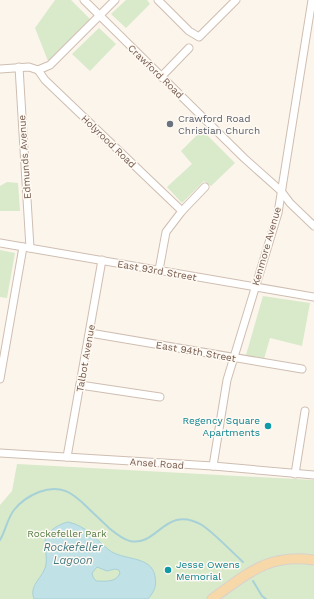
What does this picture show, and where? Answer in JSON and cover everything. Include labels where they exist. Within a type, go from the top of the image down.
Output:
[{"type":"main road","points":[[212,599],[243,576],[265,565],[291,558],[314,560]]},
{"type":"street","name":"Crawford Road","points":[[84,0],[244,158],[281,191],[290,203],[314,226]]},
{"type":"street","points":[[0,69],[30,67],[38,70],[50,65],[115,0]]},
{"type":"street","points":[[158,0],[189,31],[199,37],[236,0]]},
{"type":"street","name":"Kenmore Avenue","points":[[213,466],[227,380],[254,287],[278,213],[312,0]]},
{"type":"street","points":[[161,77],[188,48]]},
{"type":"street","name":"Edmunds Avenue","points":[[0,379],[26,247],[19,67]]},
{"type":"street","name":"Holyrood Road","points":[[38,70],[45,80],[182,211]]},
{"type":"street","points":[[159,270],[166,232],[182,211],[205,187]]},
{"type":"street","name":"East 93rd Street","points":[[0,243],[314,297]]},
{"type":"street","name":"Talbot Avenue","points":[[67,457],[102,260]]},
{"type":"street","name":"East 94th Street","points":[[90,333],[302,369]]},
{"type":"street","points":[[80,385],[160,397]]},
{"type":"street","points":[[295,474],[306,411]]},
{"type":"street","name":"Ansel Road","points":[[0,453],[213,466],[314,475]]},
{"type":"green space","points":[[55,0],[71,0],[90,19],[48,61],[35,28]]},
{"type":"green space","points":[[126,0],[147,0],[150,4],[126,28],[111,14]]},
{"type":"green space","points":[[99,28],[116,44],[90,71],[72,54]]},
{"type":"green space","points":[[202,130],[235,163],[211,186],[204,181],[182,203],[167,187],[192,164],[181,151]]},
{"type":"green space","points":[[7,182],[18,183],[20,211],[0,211],[0,186]]},
{"type":"green space","points":[[0,250],[15,253],[7,298],[0,297]]},
{"type":"green space","points":[[263,296],[310,303],[302,346],[270,338],[264,359],[246,355]]},
{"type":"green space","name":"Rockefeller Park","points":[[17,464],[314,480],[314,599],[0,599],[0,505],[12,491]]},
{"type":"water","name":"Rockefeller Lagoon","points":[[68,522],[75,524],[86,530],[109,550],[115,553],[142,561],[148,565],[152,569],[156,583],[148,599],[34,599],[34,586],[46,565],[45,540],[49,532]],"holes":[[[97,567],[107,571],[115,569],[119,570],[120,573],[116,578],[110,581],[96,581],[93,577],[92,573]]]},
{"type":"waterway","points":[[0,540],[12,513],[22,501],[39,492],[59,489],[76,497],[109,528],[127,540],[140,541],[148,538],[170,522],[179,519],[189,520],[207,528],[243,562]]},
{"type":"waterway","points":[[253,581],[262,596],[266,599]]},
{"type":"place","name":"Crawford Road Christian Church","points":[[170,124]]},
{"type":"place","name":"Regency Square Apartments","points":[[268,426]]},
{"type":"place","name":"Jesse Owens Memorial","points":[[168,570]]}]
